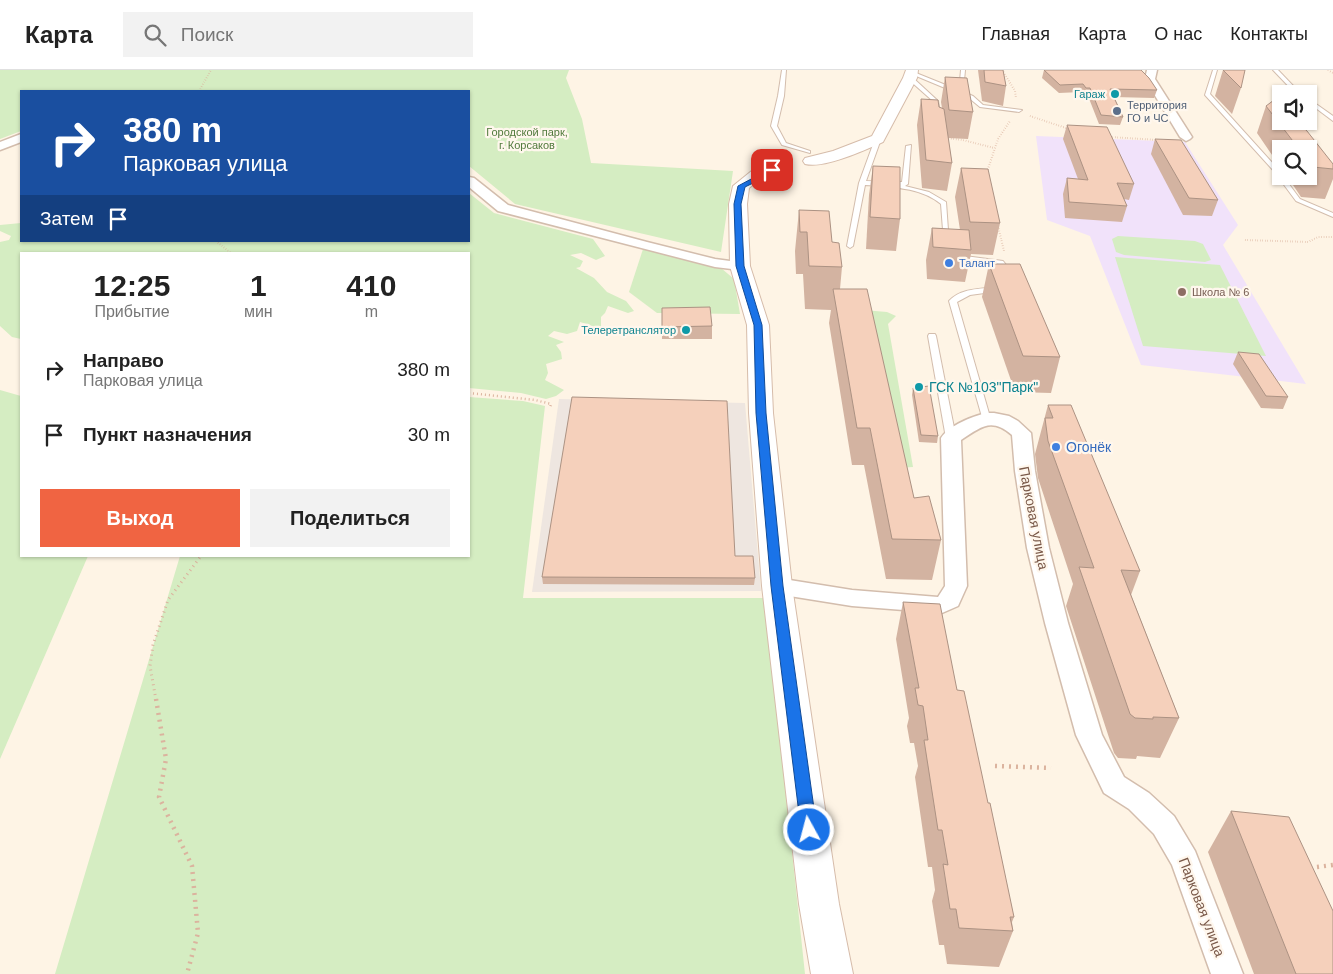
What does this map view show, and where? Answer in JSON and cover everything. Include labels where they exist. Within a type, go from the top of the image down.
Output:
[{"type":"street","points":[[1152,70],[1150,79],[1186,137]]},
{"type":"street","points":[[832,974],[819,904],[777,586],[761,413],[758,325],[740,266],[738,204],[741,186],[764,173],[799,160],[838,155],[871,142],[911,73]]},
{"type":"street","points":[[0,146],[20,138]]},
{"type":"street","points":[[470,182],[503,208],[644,246],[715,263],[740,266]]},
{"type":"street","points":[[777,586],[852,598],[927,605],[942,606],[950,600],[956,586],[951,438],[986,417]]},
{"type":"street","name":"Парковая улица","points":[[986,417],[999,418],[1012,423],[1021,433],[1025,478],[1038,547],[1089,735],[1114,785],[1139,801],[1164,825],[1185,860],[1227,974]]},
{"type":"lane","points":[[784,70],[781,96],[774,126],[778,137],[799,160]]},
{"type":"lane","points":[[962,81],[963,70]]},
{"type":"lane","points":[[1215,70],[1206,94],[1275,169],[1298,200],[1333,215]]},
{"type":"lane","points":[[1276,70],[1291,85]]},
{"type":"lane","points":[[911,73],[970,97],[982,106],[1018,111]]},
{"type":"lane","points":[[911,73],[936,102],[939,132]]},
{"type":"lane","points":[[1317,107],[1333,119]]},
{"type":"lane","points":[[850,246],[871,142]]},
{"type":"lane","points":[[862,183],[906,184],[910,146]]},
{"type":"lane","points":[[893,185],[939,198],[944,203],[947,250],[958,258],[1000,262],[1007,271],[1010,287]]},
{"type":"lane","points":[[986,417],[953,301],[970,292],[1001,288]]},
{"type":"lane","points":[[932,336],[951,438]]},
{"type":"path","points":[[200,90],[211,70]]},
{"type":"path","points":[[987,173],[994,148],[1004,128],[1018,111],[1015,92],[1002,70]]},
{"type":"path","points":[[1328,70],[1333,73]]},
{"type":"path","points":[[1018,111],[1069,129]]},
{"type":"path","points":[[939,132],[939,137],[963,140],[994,148]]},
{"type":"path","points":[[1103,136],[1173,140],[1186,137]]},
{"type":"path","points":[[997,224],[1005,256]]},
{"type":"path","points":[[1245,240],[1308,242],[1318,237],[1333,237]]},
{"type":"path","points":[[217,242],[230,252]]},
{"type":"path","points":[[470,393],[534,400],[550,404],[550,408]]},
{"type":"path","points":[[187,974],[198,932],[192,866],[159,797],[166,759],[150,666],[153,645],[168,600],[200,557]]},
{"type":"path","points":[[995,766],[1051,768]]},
{"type":"path","points":[[1317,867],[1333,865]]},
{"type":"shaded area","name":"Школа № 6","points":[[1036,136],[1185,142],[1238,225],[1223,245],[1306,384],[1141,365],[1090,236],[1047,220]]},
{"type":"shaded area","points":[[559,399],[745,403],[761,591],[532,592]]},
{"type":"green space","name":"Городской парк, г. Корсаков","points":[[0,70],[569,70],[566,78],[582,119],[591,163],[733,171],[721,252],[515,204],[470,167],[470,90],[20,90],[20,131],[0,139]]},
{"type":"green space","points":[[470,194],[494,213],[593,239],[605,256],[596,260],[581,253],[570,255],[583,261],[580,267],[576,268],[594,278],[607,292],[626,301],[634,311],[628,313],[608,306],[601,317],[601,327],[596,329],[580,322],[577,331],[567,334],[554,331],[548,336],[564,342],[556,345],[561,352],[562,359],[546,364],[548,373],[545,380],[564,390],[556,396],[546,399],[521,393],[470,388],[470,252],[20,252],[20,339],[12,337],[0,326],[0,242],[9,240],[11,236],[0,231],[0,225],[20,223],[20,242],[470,242]]},
{"type":"green space","points":[[1118,236],[1195,241],[1203,244],[1211,260],[1205,262],[1124,255],[1116,252],[1112,239]]},
{"type":"green space","points":[[644,246],[715,263],[734,279],[740,314],[657,313],[629,292]]},
{"type":"green space","points":[[1115,257],[1220,265],[1266,356],[1143,346]]},
{"type":"green space","points":[[863,310],[887,312],[896,316],[888,324],[913,467],[897,468]]},
{"type":"green space","points":[[0,390],[20,396],[20,557],[88,557],[0,759]]},
{"type":"green space","points":[[470,397],[523,401],[545,406],[523,598],[765,598],[805,974],[55,974],[180,557],[470,557]]},
{"type":"building","points":[[984,70],[1003,70],[1006,86],[985,82]]},
{"type":"building","points":[[1044,70],[1141,70],[1157,90],[1110,89],[1123,117],[1101,115],[1090,88],[1086,88],[1083,84],[1060,85]]},
{"type":"building","points":[[1223,70],[1245,70],[1241,88]]},
{"type":"building","points":[[945,77],[967,78],[973,112],[949,110]]},
{"type":"building","points":[[921,99],[938,100],[939,107],[944,109],[952,163],[926,160]]},
{"type":"building","points":[[1272,102],[1272,114],[1266,106]]},
{"type":"building","points":[[1067,125],[1107,127],[1134,184],[1117,183],[1127,206],[1069,202],[1067,178],[1088,180]]},
{"type":"building","points":[[1284,130],[1306,130],[1314,140],[1292,140]]},
{"type":"building","points":[[1155,139],[1181,140],[1218,200],[1189,198]]},
{"type":"building","points":[[1317,144],[1333,164],[1333,169],[1317,167]]},
{"type":"building","points":[[873,166],[900,167],[900,219],[870,217]]},
{"type":"building","points":[[961,168],[988,169],[1000,223],[970,222]]},
{"type":"building","points":[[799,210],[829,211],[832,242],[839,243],[842,267],[809,266],[807,232],[800,232]]},
{"type":"building","points":[[932,228],[969,230],[971,250],[933,247]]},
{"type":"building","points":[[989,264],[1020,264],[1060,357],[1023,356]]},
{"type":"building","points":[[833,289],[867,289],[914,498],[929,496],[941,540],[892,539],[870,428],[857,428]]},
{"type":"building","points":[[710,307],[712,326],[662,327],[662,308]]},
{"type":"building","points":[[1238,352],[1259,354],[1288,397],[1266,396]]},
{"type":"building","points":[[929,386],[938,436],[921,435],[913,388]]},
{"type":"building","points":[[572,397],[727,401],[735,556],[753,556],[755,578],[542,577]]},
{"type":"building","points":[[1048,405],[1071,405],[1140,571],[1121,570],[1179,718],[1135,718],[1130,714],[1079,567],[1094,568],[1048,441],[1045,418],[1053,418]]},
{"type":"building","points":[[903,602],[940,604],[957,690],[964,691],[988,803],[990,803],[1014,917],[1010,917],[1013,931],[959,928],[956,909],[950,909],[943,864],[948,865],[942,830],[938,830],[924,740],[928,740],[923,706],[918,705],[915,688],[919,688]]},
{"type":"building","points":[[1231,811],[1289,817],[1333,911],[1333,974],[1296,974]]},
{"type":"place","name":"Гараж","points":[[1115,94]]},
{"type":"place","name":"Территория ГО и ЧС","points":[[1117,111]]},
{"type":"place","name":"Талант","points":[[949,263]]},
{"type":"place","name":"Школа № 6","points":[[1182,292]]},
{"type":"place","name":"Телеретранслятор","points":[[686,330]]},
{"type":"place","name":"ГСК №103\"Парк\"","points":[[919,387]]},
{"type":"place","name":"Огонёк","points":[[1056,447]]},
{"type":"route","points":[[772,170],[741,186],[738,204],[738,252],[740,266],[758,325],[761,413],[777,586],[809,830]]}]
